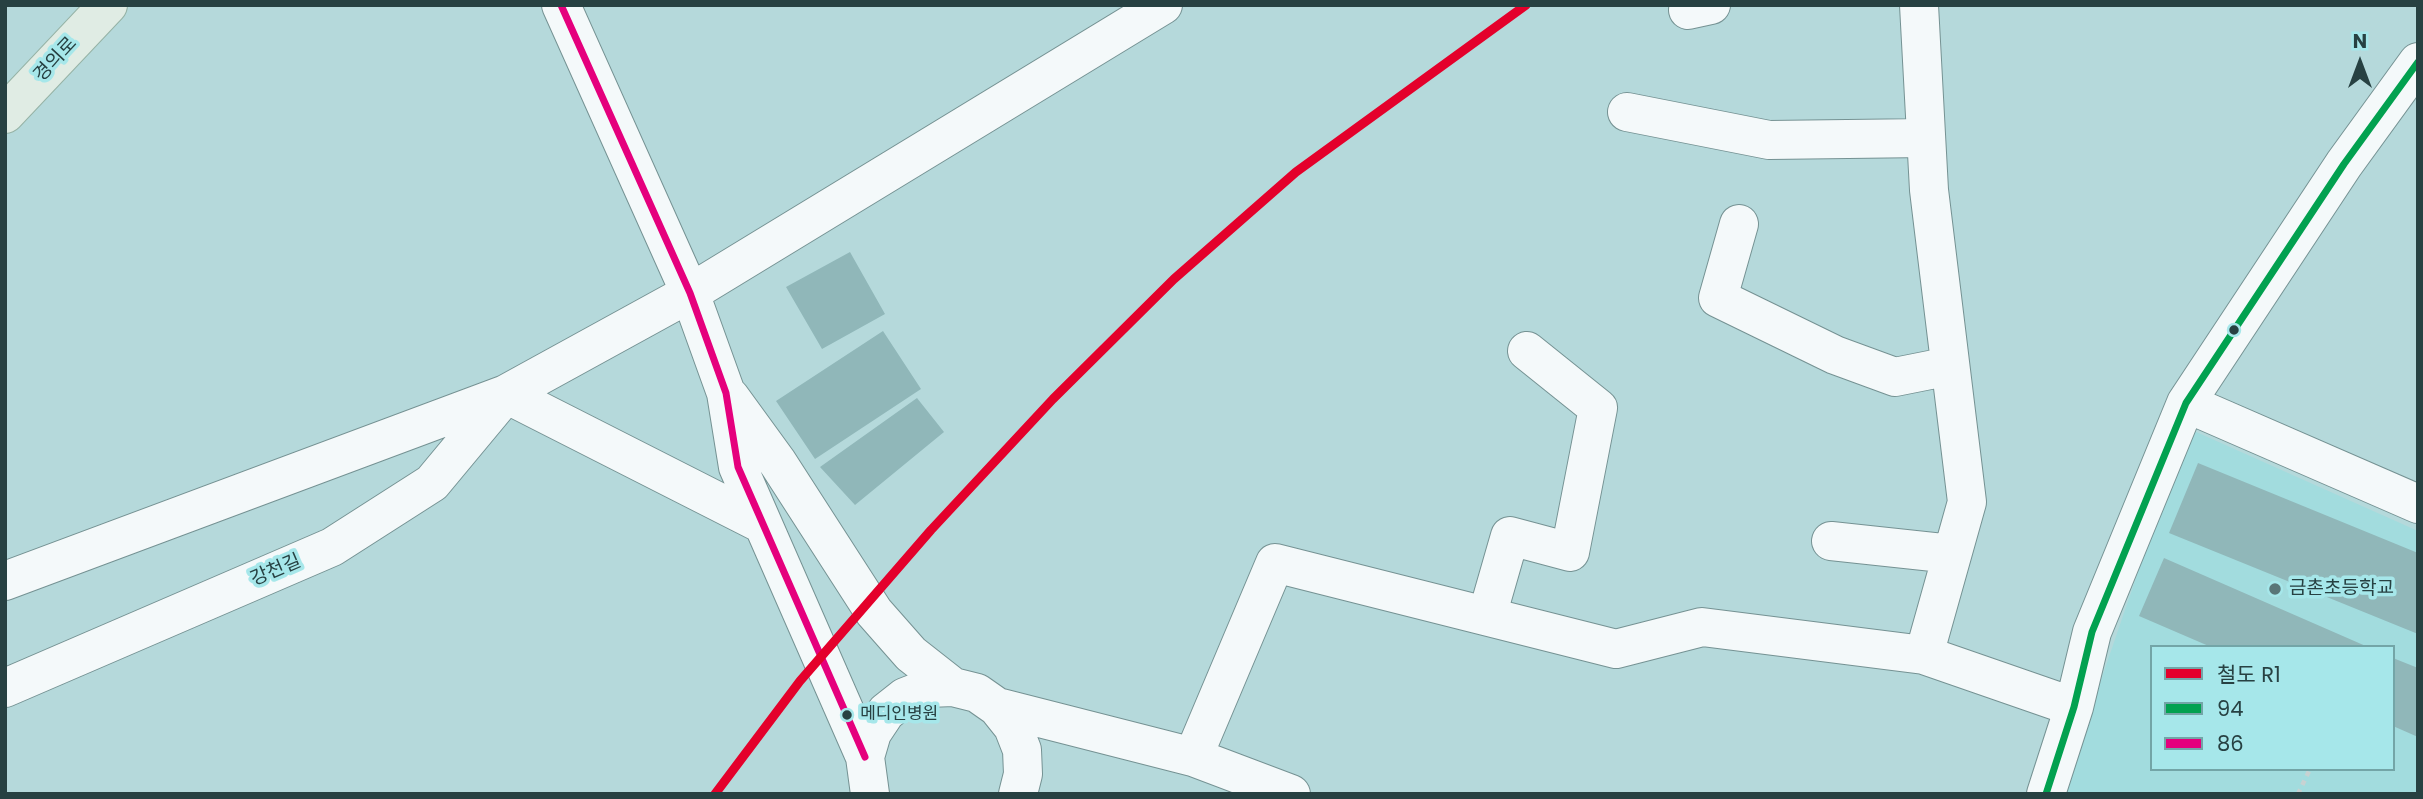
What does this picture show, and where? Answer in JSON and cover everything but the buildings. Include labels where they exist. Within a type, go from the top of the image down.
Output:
[{"type":"main road","name":"경의로","points":[[5,114],[108,5]]},
{"type":"street","points":[[561,5],[690,293],[726,393],[738,467],[760,523],[824,658],[865,757],[870,794]]},
{"type":"street","points":[[5,581],[506,394],[690,293],[1163,5]]},
{"type":"street","points":[[1919,5],[1929,191],[1967,502],[1924,656]]},
{"type":"street","points":[[2046,794],[2074,707],[2092,632],[2186,403],[2337,175],[2418,62]]},
{"type":"street","points":[[1627,112],[1769,139],[1926,138]]},
{"type":"street","points":[[1739,225],[1718,298],[1835,355],[1895,377],[1950,366]]},
{"type":"street","points":[[1487,616],[1510,536],[1570,552],[1598,408],[1527,351]]},
{"type":"street","points":[[726,393],[778,463],[874,612],[911,654],[953,687]]},
{"type":"street","points":[[506,394],[760,523]]},
{"type":"street","name":"강천길","points":[[5,688],[332,547],[432,483],[506,394]]},
{"type":"street","points":[[2186,403],[2418,504]]},
{"type":"street","points":[[1831,541],[1952,554]]},
{"type":"street","points":[[1193,757],[1275,563],[1616,649],[1702,627],[1924,656],[2074,707]]},
{"type":"street","points":[[865,757],[872,733],[886,712],[905,697],[928,688],[953,687],[977,693],[997,707],[1013,727],[1022,750],[1023,774],[1018,794]]},
{"type":"street","points":[[997,707],[1193,757],[1277,793]]},
{"type":"path","points":[[2298,794],[2308,771]]},
{"type":"shaded area","name":"금촌초등학교","points":[[2194,431],[2418,531],[2418,794],[2062,794],[2163,499]]},
{"type":"rail line","name":"R1","points":[[715,794],[800,681],[931,530],[1053,399],[1174,279],[1296,172],[1526,5]]},
{"type":"transit line","name":"86","points":[[561,5],[690,293],[726,393],[738,467],[865,757]]},
{"type":"transit line","name":"94","points":[[2046,794],[2074,707],[2092,632],[2186,403],[2344,164],[2418,62]]},
{"type":"place","name":"금촌초등학교","points":[[2275,589]]},
{"type":"place","name":"메디인병원","points":[[847,715]]}]
